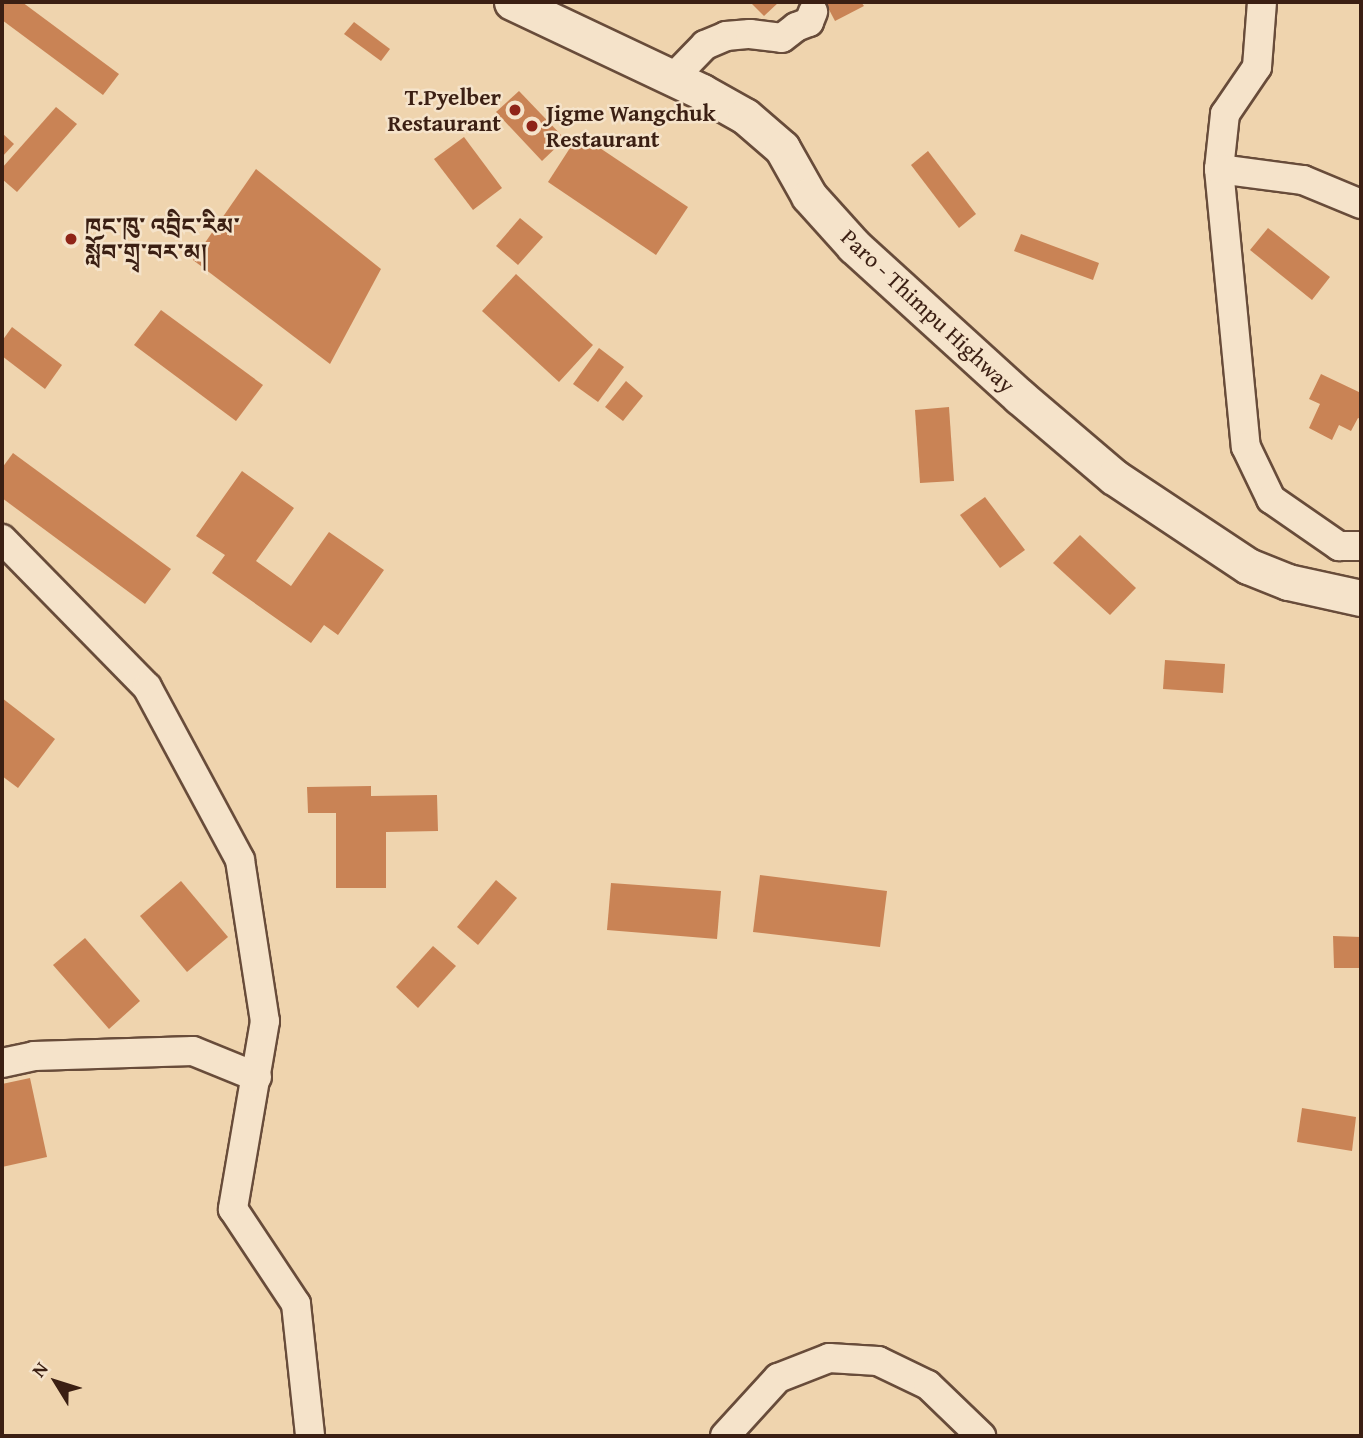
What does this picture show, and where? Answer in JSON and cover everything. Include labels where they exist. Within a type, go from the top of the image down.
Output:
[{"type":"street","name":"Paro - Thimpu Highway","points":[[512,2],[673,78],[745,116],[782,148],[809,196],[854,246],[1020,397],[1114,477],[1248,566],[1288,582],[1361,598]]},
{"type":"street","points":[[1262,2],[1257,67],[1226,114],[1219,169],[1246,447],[1271,499],[1339,547],[1361,546]]},
{"type":"street","points":[[673,78],[705,44],[738,35],[782,38],[796,27],[810,22],[813,12]]},
{"type":"street","points":[[1219,169],[1303,180],[1361,204]]},
{"type":"street","points":[[2,539],[147,687],[240,860],[265,1021],[233,1209],[296,1304],[310,1436]]},
{"type":"street","points":[[2,1063],[34,1056],[193,1051],[257,1077]]},
{"type":"street","points":[[725,1436],[778,1378],[829,1358],[878,1362],[928,1385],[981,1436]]},
{"type":"building","points":[[2,2],[22,2],[119,74],[103,95],[2,20]]},
{"type":"building","points":[[750,2],[779,2],[764,16]]},
{"type":"building","points":[[825,2],[861,2],[864,6],[835,21]]},
{"type":"building","points":[[354,22],[390,49],[381,61],[344,34]]},
{"type":"building","points":[[519,91],[565,139],[542,161],[496,112]]},
{"type":"building","points":[[56,107],[77,124],[17,192],[2,179],[2,168]]},
{"type":"building","points":[[2,133],[14,144],[2,157]]},
{"type":"building","points":[[579,134],[688,207],[656,255],[548,182]]},
{"type":"building","points":[[464,137],[502,188],[473,210],[434,159]]},
{"type":"building","points":[[928,151],[976,214],[959,228],[911,165]]},
{"type":"building","points":[[256,169],[381,269],[330,364],[193,260]]},
{"type":"building","points":[[520,218],[543,237],[518,265],[496,246]]},
{"type":"building","points":[[1268,228],[1330,277],[1312,300],[1250,250]]},
{"type":"building","points":[[1021,234],[1099,263],[1093,280],[1014,251]]},
{"type":"building","points":[[516,274],[593,345],[559,382],[482,311]]},
{"type":"building","points":[[161,310],[263,385],[236,421],[134,345]]},
{"type":"building","points":[[12,327],[62,365],[45,389],[2,356],[2,341]]},
{"type":"building","points":[[599,348],[624,367],[598,402],[573,384]]},
{"type":"building","points":[[1321,374],[1361,393],[1361,419],[1358,418],[1351,431],[1339,425],[1332,440],[1309,428],[1320,404],[1309,399]]},
{"type":"building","points":[[626,381],[643,396],[623,421],[605,407]]},
{"type":"building","points":[[949,407],[954,481],[920,483],[915,410]]},
{"type":"building","points":[[13,453],[171,569],[145,604],[2,498],[2,468]]},
{"type":"building","points":[[242,471],[294,508],[256,561],[291,586],[329,532],[384,570],[338,635],[324,625],[311,643],[212,573],[225,555],[196,536]]},
{"type":"building","points":[[985,497],[1025,550],[1000,568],[960,515]]},
{"type":"building","points":[[1080,535],[1136,588],[1110,615],[1053,563]]},
{"type":"building","points":[[1165,660],[1225,664],[1223,693],[1163,689]]},
{"type":"building","points":[[2,698],[55,739],[18,788],[2,776]]},
{"type":"building","points":[[371,786],[371,796],[437,795],[438,831],[386,832],[386,888],[336,888],[336,813],[308,813],[307,787]]},
{"type":"building","points":[[760,875],[887,891],[880,947],[753,932]]},
{"type":"building","points":[[496,880],[517,898],[478,945],[457,927]]},
{"type":"building","points":[[181,881],[228,937],[187,972],[140,916]]},
{"type":"building","points":[[611,883],[721,891],[717,939],[607,930]]},
{"type":"building","points":[[1333,936],[1361,937],[1361,968],[1334,968]]},
{"type":"building","points":[[85,938],[140,1001],[109,1029],[53,965]]},
{"type":"building","points":[[433,946],[456,966],[418,1008],[396,987]]},
{"type":"building","points":[[30,1078],[47,1157],[2,1167],[2,1084]]},
{"type":"building","points":[[1302,1108],[1356,1117],[1352,1151],[1297,1142]]},
{"type":"place","name":"T.Pyelber Restaurant","points":[[515,110]]},
{"type":"place","name":"Jigme Wangchuk Restaurant","points":[[532,126]]},
{"type":"place","name":"ཁང་ཁུ་ འབྲིང་རིམ་ སློབ་གྲྭ་བར་མ།","points":[[71,239]]}]
